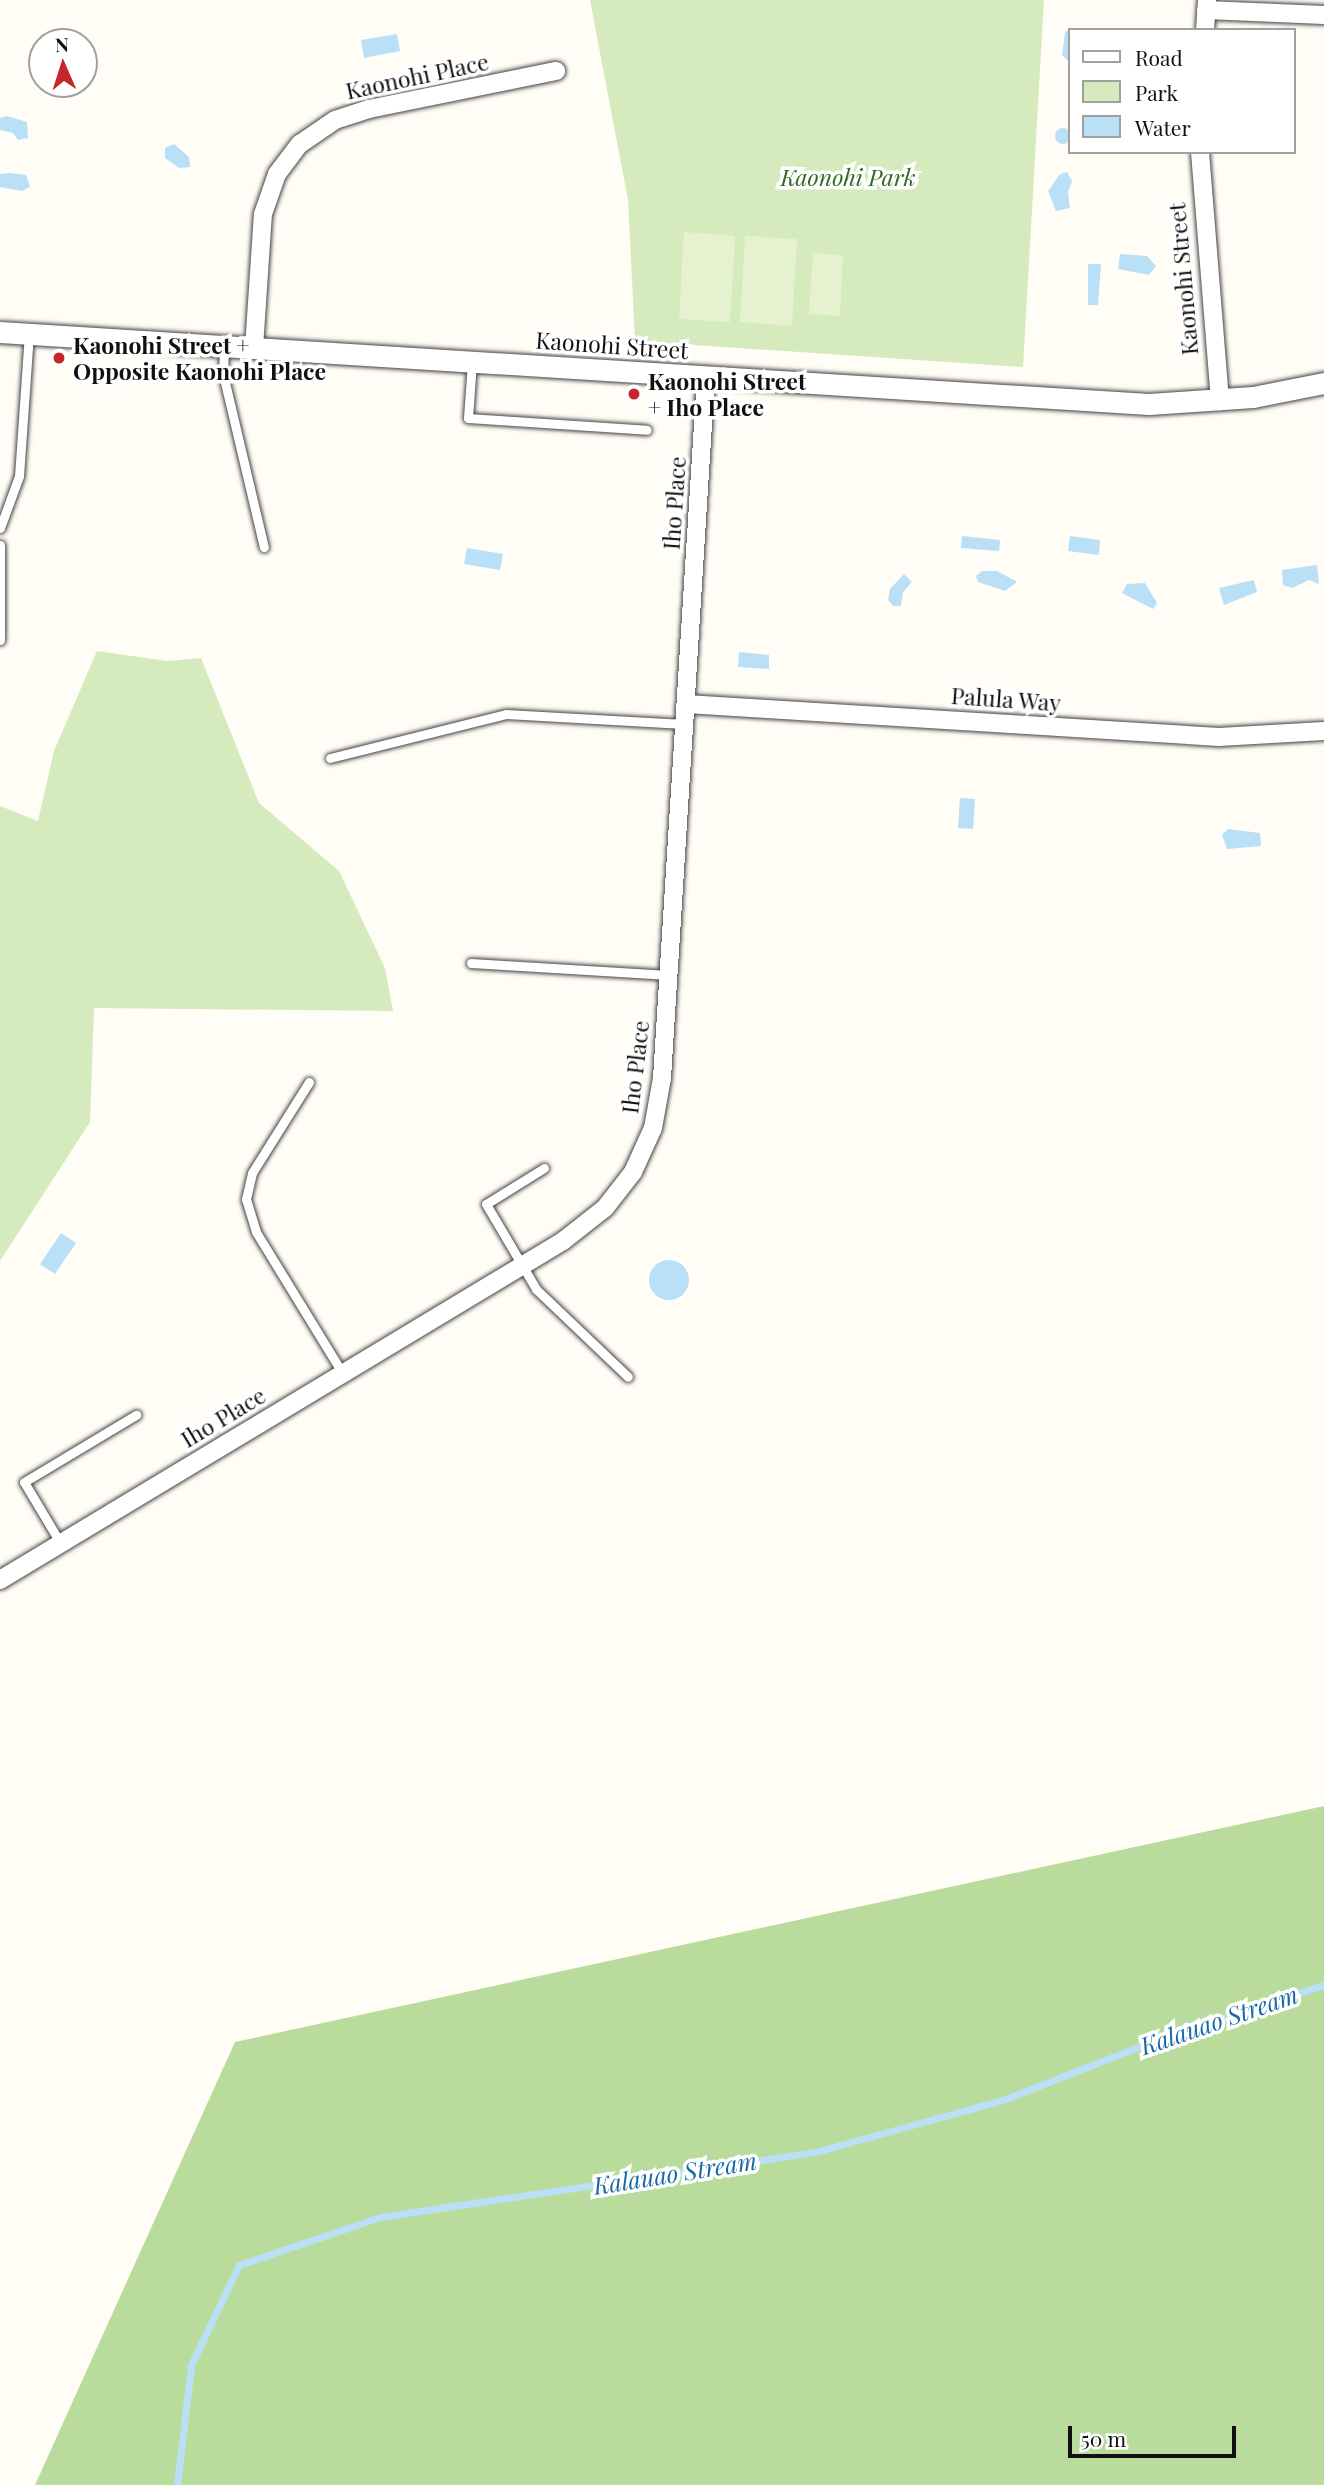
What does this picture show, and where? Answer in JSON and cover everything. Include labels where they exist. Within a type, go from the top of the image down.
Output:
[{"type":"street","points":[[1205,28],[1207,5],[1324,15]]},
{"type":"street","name":"Kaonohi Place","points":[[254,348],[263,214],[277,174],[300,144],[335,120],[360,111],[556,71]]},
{"type":"street","name":"Kaonohi Street","points":[[1200,154],[1220,401]]},
{"type":"street","name":"Kaonohi Street","points":[[0,332],[1149,404],[1220,401],[1324,383]]},
{"type":"street","name":"Iho Place","points":[[0,1580],[523,1265],[605,1208],[644,1152],[659,1105],[706,377]]},
{"type":"street","name":"Palula Way","points":[[685,704],[1219,737],[1324,731]]},
{"type":"lane","points":[[0,528],[19,476],[29,334]]},
{"type":"lane","points":[[224,346],[223,374],[264,547]]},
{"type":"lane","points":[[472,362],[468,418],[647,430]]},
{"type":"lane","points":[[0,545],[0,640]]},
{"type":"lane","points":[[330,758],[506,714],[684,724]]},
{"type":"lane","points":[[471,963],[669,975]]},
{"type":"lane","points":[[309,1082],[253,1172],[246,1199],[256,1232],[343,1374]]},
{"type":"lane","points":[[544,1168],[486,1204],[536,1289],[628,1377]]},
{"type":"lane","points":[[61,1544],[24,1482],[136,1415]]},
{"type":"green space","name":"Kaonohi Park","points":[[590,0],[1044,0],[1023,367],[635,341],[628,200]]},
{"type":"green space","points":[[684,232],[735,236],[730,322],[679,319]]},
{"type":"green space","points":[[745,236],[797,239],[792,326],[740,322]]},
{"type":"green space","points":[[813,253],[843,255],[840,316],[809,314]]},
{"type":"green space","points":[[97,651],[167,661],[201,658],[259,803],[339,871],[385,968],[393,1011],[94,1008],[90,1122],[0,1261],[0,806],[38,821],[54,751]]},
{"type":"green space","points":[[1324,1806],[1324,2485],[35,2485],[235,2042]]},
{"type":"water","points":[[1068,30],[1068,61],[1062,55],[1065,32]]},
{"type":"water","points":[[397,34],[400,51],[364,58],[361,40]]},
{"type":"water","points":[[7,116],[27,122],[28,138],[18,140],[13,133],[0,130],[0,118]]},
{"type":"water","points":[[1060,128],[1066,128],[1068,143],[1060,144],[1055,139],[1055,133]]},
{"type":"water","points":[[174,144],[189,157],[190,167],[179,168],[165,158],[165,148]]},
{"type":"water","points":[[1067,172],[1072,181],[1068,192],[1070,208],[1056,211],[1048,191],[1060,174]]},
{"type":"water","points":[[0,174],[26,175],[30,187],[22,191],[0,187]]},
{"type":"water","points":[[1120,254],[1147,256],[1156,266],[1149,275],[1118,269]]},
{"type":"water","points":[[1088,264],[1101,264],[1098,305],[1088,305]]},
{"type":"water","points":[[962,536],[1000,540],[999,551],[961,548]]},
{"type":"water","points":[[1070,536],[1100,540],[1099,555],[1068,551]]},
{"type":"water","points":[[467,548],[503,554],[500,570],[464,564]]},
{"type":"water","points":[[1317,565],[1319,584],[1309,580],[1292,588],[1283,585],[1282,570]]},
{"type":"water","points":[[982,571],[997,571],[1017,582],[1005,591],[978,582],[976,576]]},
{"type":"water","points":[[904,574],[912,582],[903,592],[901,606],[893,606],[888,600],[890,589]]},
{"type":"water","points":[[1254,580],[1257,592],[1224,605],[1219,588]]},
{"type":"water","points":[[1145,583],[1157,603],[1153,609],[1122,593],[1127,584]]},
{"type":"water","points":[[739,652],[769,655],[769,669],[738,667]]},
{"type":"water","points":[[960,798],[975,799],[973,829],[958,828]]},
{"type":"water","points":[[1228,829],[1260,833],[1261,846],[1227,849],[1222,835]]},
{"type":"water","points":[[61,1233],[76,1243],[55,1274],[40,1264]]},
{"type":"water","points":[[669,1260],[677,1261],[683,1266],[688,1272],[688,1288],[683,1294],[677,1299],[669,1300],[661,1299],[655,1294],[650,1288],[649,1280],[650,1272],[655,1266],[661,1261]]},
{"type":"waterway","name":"Kalauao Stream","points":[[177,2485],[191,2365],[239,2265],[380,2217],[819,2151],[1003,2100],[1166,2036],[1324,1985]]},
{"type":"place","name":"Kaonohi Street + Opposite Kaonohi Place","points":[[59,358]]},
{"type":"place","name":"Kaonohi Street + Iho Place","points":[[634,394]]}]
